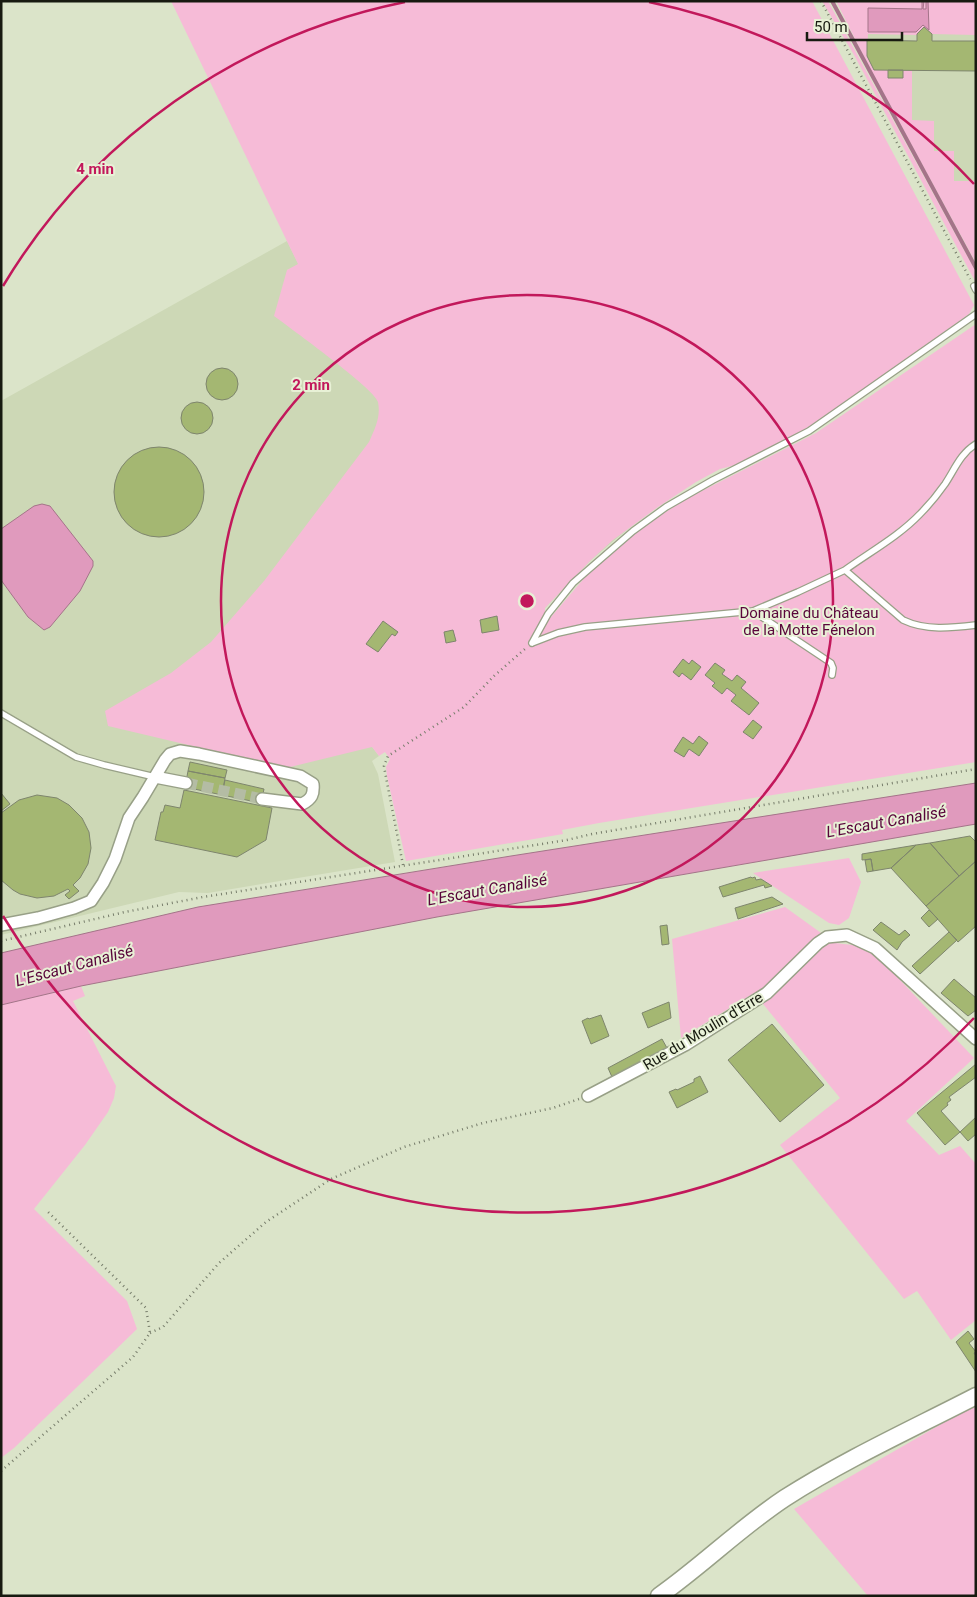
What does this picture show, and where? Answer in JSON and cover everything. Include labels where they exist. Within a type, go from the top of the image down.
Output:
[{"type":"street","points":[[1,925],[38,918],[91,901],[115,859],[129,818],[170,754],[180,751],[199,754],[300,776],[313,784],[312,796],[302,804],[262,799]]},
{"type":"street","points":[[155,777],[186,783]]},
{"type":"street","name":"Rue du Moulin d'Erre","points":[[588,1096],[685,1044],[767,993],[818,943],[827,937],[847,935],[875,948],[976,1038]]},
{"type":"street","points":[[966,1029],[976,1021]]},
{"type":"street","points":[[659,1596],[785,1499],[847,1462],[976,1396]]},
{"type":"lane","points":[[532,643],[548,614],[574,583],[633,531],[666,507],[707,483],[810,430],[976,314]]},
{"type":"lane","points":[[532,643],[558,633],[585,627],[753,611],[845,570],[905,528],[920,514],[944,485],[959,460],[969,448],[976,444]]},
{"type":"lane","points":[[845,570],[903,620],[911,624],[951,628],[976,625]]},
{"type":"lane","points":[[753,611],[831,663],[833,668],[832,675]]},
{"type":"lane","points":[[1,713],[76,757],[155,777]]},
{"type":"path","points":[[821,1],[975,288]]},
{"type":"path","points":[[404,865],[384,772],[385,761],[388,756],[464,707],[494,676],[532,643]]},
{"type":"path","points":[[1,942],[125,912],[203,897],[567,840],[592,834],[976,769]]},
{"type":"path","points":[[1,1471],[133,1357],[150,1333],[163,1327],[219,1263],[266,1222],[331,1179],[404,1147],[483,1123],[553,1108],[588,1096]]},
{"type":"path","points":[[47,1211],[146,1308],[150,1333]]},
{"type":"shaded area","points":[[843,1],[976,1],[976,257],[867,56]]},
{"type":"shaded area","points":[[287,241],[299,265],[287,270],[629,528],[591,560],[545,608],[336,698],[379,756],[372,761],[378,774],[395,862],[208,893],[179,892],[1,935],[1,401]]},
{"type":"green space","name":"Domaine du Château de la Motte Fénelon","points":[[171,1],[812,1],[974,305],[969,314],[809,427],[743,463],[720,469],[696,482],[613,540],[545,608],[545,624],[592,569],[643,527],[684,500],[816,433],[976,324],[976,762],[599,823],[562,830],[563,834],[406,861],[387,776],[386,767],[390,759],[385,752],[379,756],[372,747],[286,768],[108,726],[105,711],[171,673],[211,642],[264,581],[369,442],[379,413],[378,402],[363,385],[274,316],[287,270],[298,264]]},
{"type":"green space","points":[[822,1],[828,1],[976,272],[976,283],[854,55]]},
{"type":"green space","points":[[836,1],[976,1],[976,35],[932,34],[924,27],[917,35],[868,34],[867,56],[874,70],[912,70],[912,120],[934,121],[934,151],[954,151],[954,181],[976,181],[976,263],[870,69]]},
{"type":"green space","points":[[849,858],[861,882],[849,918],[839,925],[829,923],[753,873]]},
{"type":"green space","points":[[785,907],[835,943],[861,946],[882,961],[974,1058],[906,1121],[939,1155],[960,1146],[976,1164],[976,1320],[951,1340],[917,1291],[904,1299],[780,1145],[840,1098],[754,993],[681,1038],[672,939]]},
{"type":"green space","points":[[81,986],[85,996],[73,1001],[116,1086],[114,1098],[108,1112],[85,1145],[34,1209],[127,1301],[137,1329],[14,1448],[1,1458],[1,1005]]},
{"type":"green space","points":[[976,1404],[976,1596],[868,1596],[794,1509]]},
{"type":"water","points":[[922,1],[924,1],[923,9],[926,9],[926,1],[928,1],[929,30],[923,25],[916,32],[868,32],[868,8],[922,9]]},
{"type":"water","points":[[42,504],[50,506],[93,561],[93,566],[80,591],[50,627],[44,630],[28,617],[1,580],[1,529],[34,506]]},
{"type":"water","name":"L'Escaut Canalisé","points":[[976,783],[976,824],[437,917],[81,986],[1,1005],[1,953],[198,907]]},
{"type":"building","points":[[924,27],[932,34],[932,41],[976,41],[976,71],[874,70],[867,56],[867,40],[917,41],[917,34]]},
{"type":"building","points":[[888,70],[903,70],[903,78],[888,78]]},
{"type":"building","points":[[222,368],[233,373],[238,384],[233,395],[222,400],[211,395],[206,384],[211,373]]},
{"type":"building","points":[[197,402],[208,407],[213,418],[208,429],[197,434],[186,429],[181,418],[186,407]]},
{"type":"building","points":[[159,447],[176,451],[191,460],[200,475],[204,492],[200,509],[191,524],[176,533],[159,537],[142,533],[127,524],[118,509],[114,492],[118,475],[127,460],[142,451]]},
{"type":"building","points":[[497,616],[499,630],[482,633],[480,620]]},
{"type":"building","points":[[383,621],[398,632],[395,636],[392,634],[378,652],[366,644]]},
{"type":"building","points":[[453,630],[456,641],[446,643],[444,632]]},
{"type":"building","points":[[683,659],[689,664],[692,660],[701,667],[691,680],[682,673],[679,677],[673,672]]},
{"type":"building","points":[[715,663],[725,670],[722,674],[732,681],[737,675],[746,682],[741,688],[759,703],[749,715],[731,701],[736,695],[727,688],[722,694],[712,686],[715,683],[705,675]]},
{"type":"building","points":[[753,720],[762,727],[753,739],[743,732]]},
{"type":"building","points":[[699,736],[708,743],[699,756],[689,749],[684,757],[674,751],[683,737],[693,744]]},
{"type":"building","points":[[190,762],[227,770],[225,778],[188,771]]},
{"type":"building","points":[[188,771],[225,778],[222,795],[185,787]]},
{"type":"building","points":[[225,780],[264,789],[261,803],[222,795]]},
{"type":"building","points":[[184,790],[272,808],[266,840],[237,857],[155,840],[161,812],[163,812],[165,805],[180,808]]},
{"type":"building","points":[[1,793],[10,804],[1,811]]},
{"type":"building","points":[[37,795],[57,798],[69,805],[82,818],[89,832],[91,848],[88,864],[80,878],[73,885],[79,891],[69,899],[65,895],[70,891],[68,889],[54,896],[37,898],[20,894],[1,880],[1,813],[19,800]]},
{"type":"building","points":[[970,836],[976,842],[976,861],[959,876],[930,843]]},
{"type":"building","points":[[930,843],[959,876],[926,906],[891,868],[916,845]]},
{"type":"building","points":[[916,845],[891,868],[873,871],[871,859],[862,860],[862,854]]},
{"type":"building","points":[[871,859],[873,871],[867,872],[865,860]]},
{"type":"building","points":[[976,861],[976,926],[958,942],[926,906]]},
{"type":"building","points":[[755,877],[756,880],[761,879],[772,886],[765,888],[764,885],[723,897],[719,887]]},
{"type":"building","points":[[772,897],[783,904],[738,919],[735,908]]},
{"type":"building","points":[[929,910],[938,919],[929,927],[921,918]]},
{"type":"building","points":[[881,922],[899,935],[905,930],[910,935],[897,950],[873,930]]},
{"type":"building","points":[[667,925],[669,944],[662,945],[660,926]]},
{"type":"building","points":[[949,932],[957,940],[920,974],[912,966]]},
{"type":"building","points":[[954,979],[976,998],[976,1010],[968,1016],[941,993]]},
{"type":"building","points":[[669,1002],[671,1018],[648,1028],[642,1013]]},
{"type":"building","points":[[601,1015],[609,1036],[591,1044],[582,1021]]},
{"type":"building","points":[[772,1024],[824,1085],[780,1122],[728,1060]]},
{"type":"building","points":[[662,1039],[667,1048],[612,1077],[608,1068]]},
{"type":"building","points":[[976,1064],[976,1077],[949,1097],[951,1100],[941,1111],[960,1132],[945,1145],[917,1113]]},
{"type":"building","points":[[700,1076],[708,1092],[677,1108],[669,1092],[694,1082],[694,1079]]},
{"type":"building","points":[[976,1117],[976,1134],[968,1141],[960,1132]]},
{"type":"building","points":[[968,1331],[974,1339],[969,1343],[976,1352],[974,1353],[976,1356],[976,1372],[956,1342]]},
{"type":"waterway","points":[[832,1],[976,268]]},
{"type":"tunnel","points":[[186,783],[262,799]]}]
